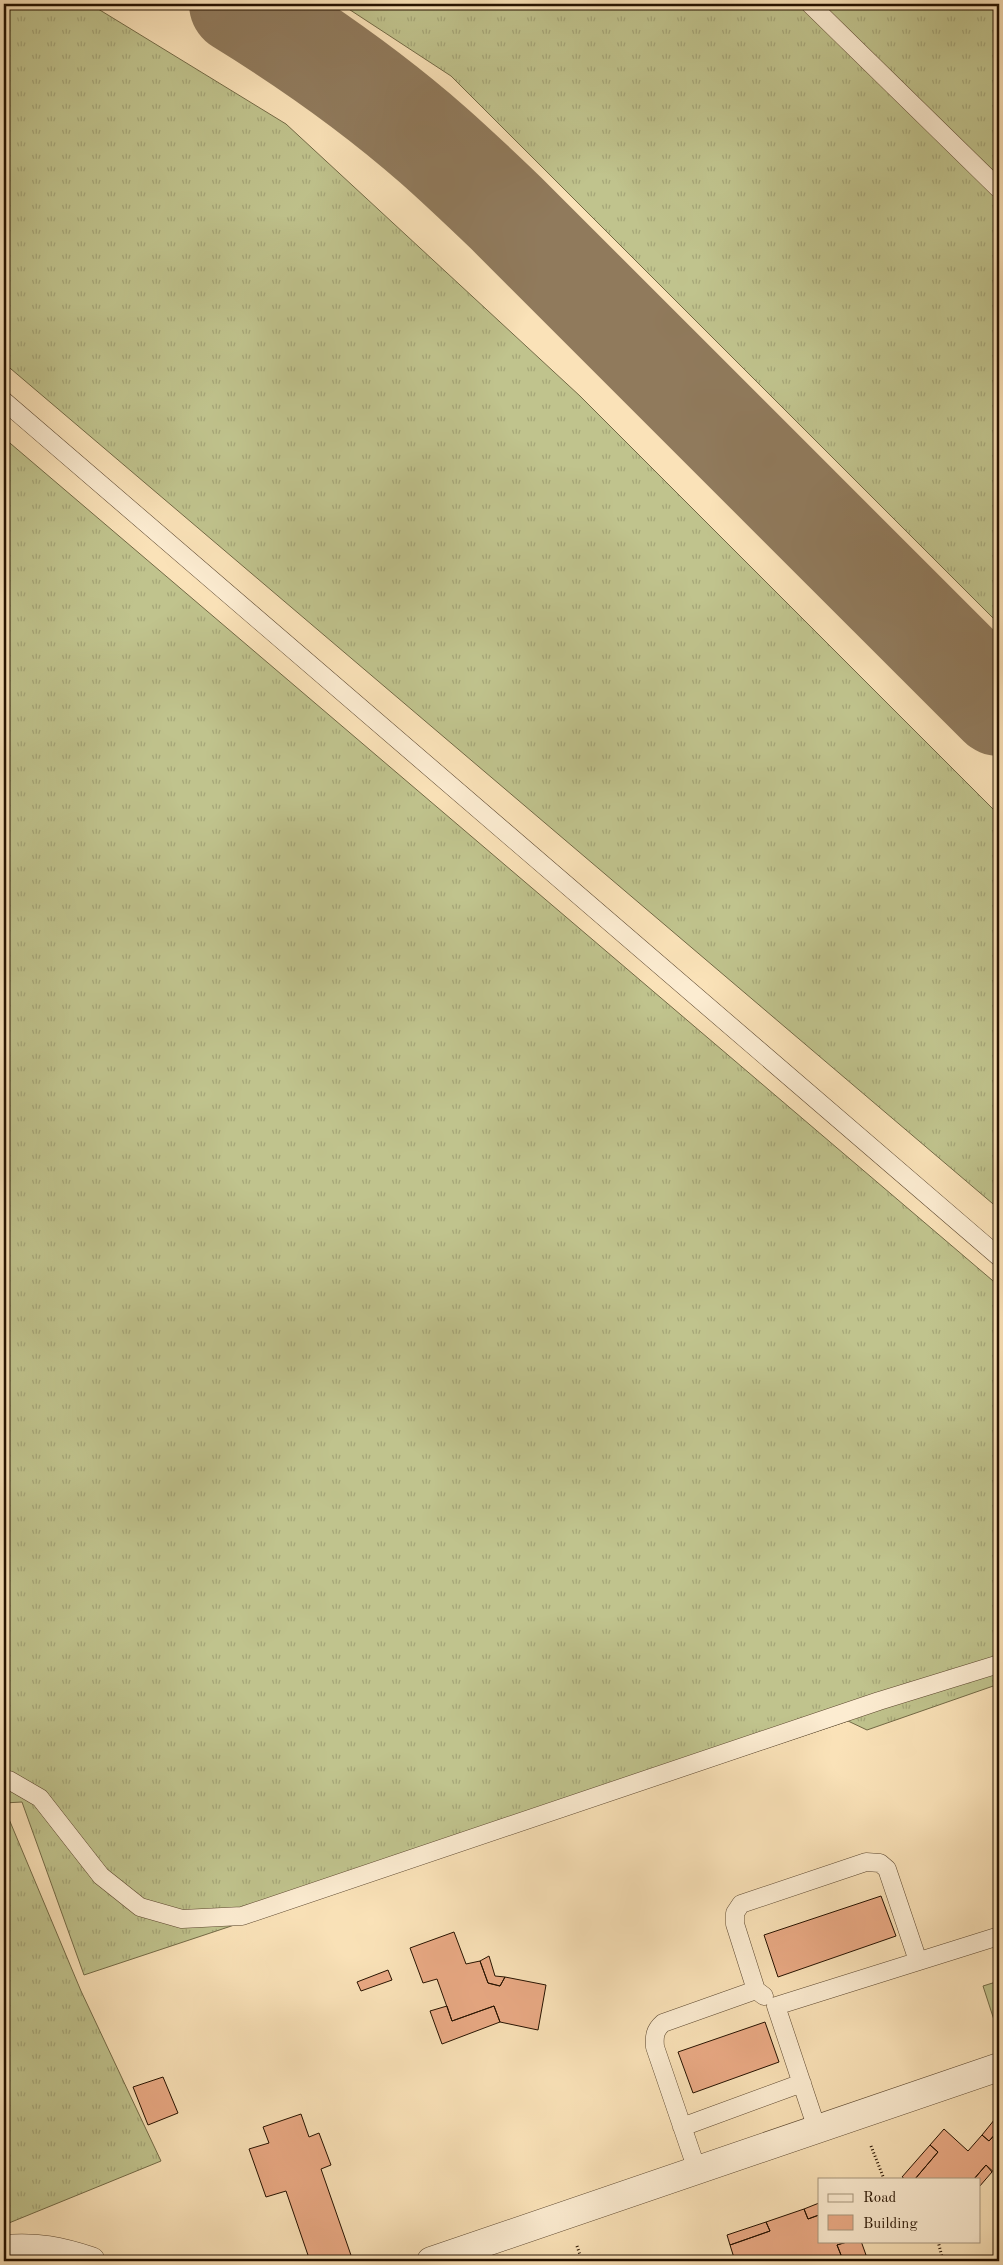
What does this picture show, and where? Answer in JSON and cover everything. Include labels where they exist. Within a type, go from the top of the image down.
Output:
[{"type":"street","points":[[430,2261],[999,2067]]},
{"type":"street","points":[[4,2249],[25,2247],[56,2250],[91,2261]]},
{"type":"lane","points":[[810,4],[999,190]]},
{"type":"lane","points":[[4,401],[999,1257]]},
{"type":"lane","points":[[4,1779],[40,1798],[101,1876],[140,1907],[182,1919],[242,1916],[879,1701],[999,1664]]},
{"type":"lane","points":[[817,2129],[776,2006],[756,1990],[735,1924],[735,1913],[740,1904],[866,1862],[880,1863],[887,1869],[918,1961]]},
{"type":"lane","points":[[776,2006],[999,1936]]},
{"type":"lane","points":[[697,2170],[655,2047],[654,2038],[657,2028],[663,2024],[756,1990]]},
{"type":"lane","points":[[682,2127],[802,2083]]},
{"type":"path","points":[[938,2242],[943,2261]]},
{"type":"green space","points":[[4,4],[90,4],[286,124],[580,396],[999,815],[999,1209],[4,363]]},
{"type":"green space","points":[[341,4],[999,4],[999,624],[451,76]]},
{"type":"green space","points":[[4,438],[999,1286],[999,1684],[867,1730],[848,1721],[84,1975],[22,1802],[4,1803]]},
{"type":"green space","points":[[4,1812],[6,1812],[81,1991],[161,2161],[4,2225]]},
{"type":"green space","points":[[999,1981],[999,2022],[995,2023],[983,1986]]},
{"type":"building","points":[[881,1896],[896,1936],[778,1977],[764,1935]]},
{"type":"building","points":[[454,1932],[466,1964],[480,1961],[488,1983],[500,1986],[505,1977],[546,1985],[538,2030],[500,2022],[494,2006],[452,2021],[437,1979],[423,1983],[410,1948]]},
{"type":"building","points":[[489,1956],[495,1976],[505,1977],[500,1986],[488,1983],[480,1961]]},
{"type":"building","points":[[388,1970],[392,1980],[361,1991],[357,1982]]},
{"type":"building","points":[[447,2006],[452,2021],[494,2006],[500,2022],[442,2044],[430,2011]]},
{"type":"building","points":[[765,2022],[779,2062],[693,2093],[678,2052]]},
{"type":"building","points":[[163,2077],[178,2113],[148,2125],[133,2087]]},
{"type":"building","points":[[301,2114],[309,2137],[319,2133],[331,2165],[321,2169],[353,2261],[310,2261],[286,2191],[266,2197],[249,2149],[269,2143],[263,2127]]},
{"type":"building","points":[[999,2114],[999,2130],[989,2141],[982,2135]]},
{"type":"building","points":[[944,2129],[968,2151],[982,2135],[989,2141],[999,2130],[999,2177],[986,2165],[975,2178],[916,2178],[938,2152],[930,2145]]},
{"type":"building","points":[[930,2145],[938,2152],[916,2178],[902,2177]]},
{"type":"building","points":[[986,2165],[992,2172],[980,2186],[980,2178],[975,2178]]},
{"type":"building","points":[[818,2203],[818,2215],[808,2219],[804,2209]]},
{"type":"building","points":[[804,2209],[808,2219],[818,2215],[818,2242],[847,2242],[837,2245],[841,2255],[824,2261],[774,2261],[772,2258],[762,2261],[735,2261],[730,2245],[770,2231],[766,2222]]},
{"type":"building","points":[[766,2222],[770,2231],[730,2245],[727,2235]]},
{"type":"building","points":[[847,2242],[861,2242],[866,2255],[847,2261],[824,2261],[841,2255],[837,2245]]},
{"type":"taxiway","points":[[239,4],[289,36],[364,89],[411,126],[461,170],[999,706]]}]
